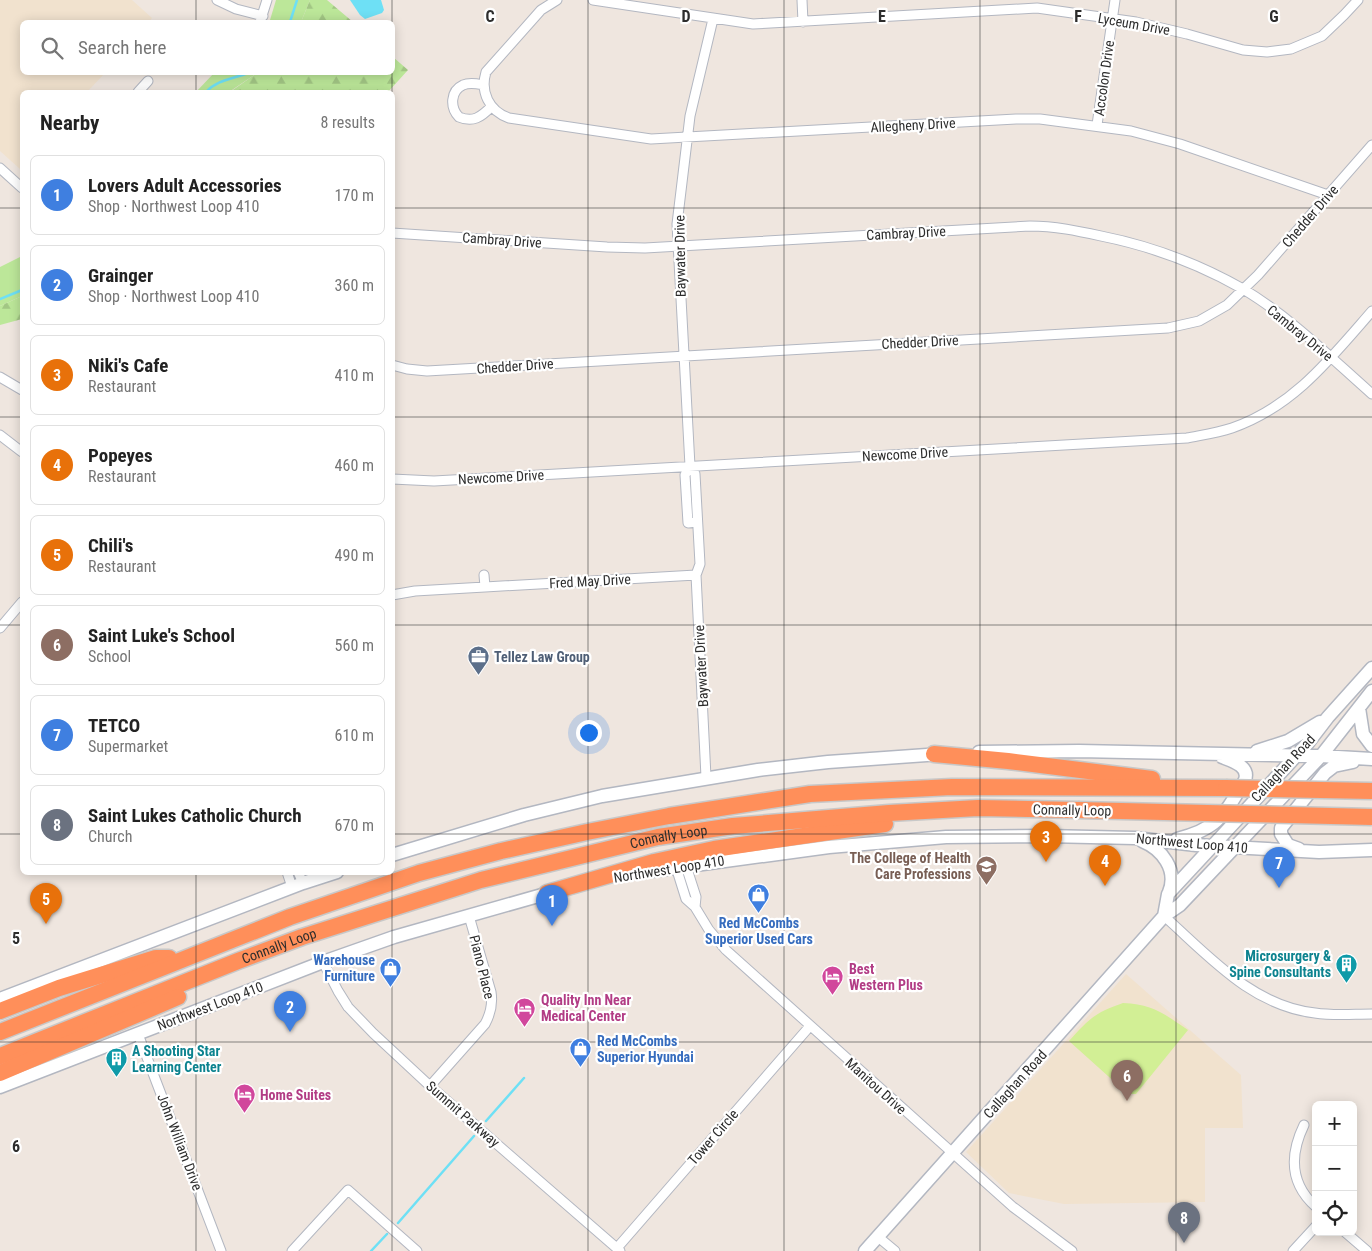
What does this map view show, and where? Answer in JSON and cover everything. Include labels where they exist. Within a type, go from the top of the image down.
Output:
[{"type":"highway","points":[[934,754],[1008,761],[1226,788]]},
{"type":"highway","name":"Connally Loop","points":[[0,1032],[290,917],[419,873],[511,849],[669,816],[810,794],[952,788],[1226,788],[1372,791]]},
{"type":"highway","name":"Connally Loop","points":[[0,1056],[238,961],[352,921],[481,880],[658,837],[742,825],[978,808],[1372,816]]},
{"type":"highway","points":[[547,893],[654,862],[714,849],[876,824],[1078,810]]},
{"type":"highway","points":[[0,1073],[352,921]]},
{"type":"highway","points":[[0,1011],[59,988],[156,958],[187,958]]},
{"type":"main road","name":"Callaghan Road","points":[[1168,894],[1296,756],[1372,668]]},
{"type":"main road","name":"Callaghan Road","points":[[865,1251],[1164,916],[1180,905],[1321,756],[1372,692]]},
{"type":"main road","points":[[1359,708],[1364,734],[1372,746]]},
{"type":"main road","points":[[1240,755],[1288,742],[1328,717]]},
{"type":"main road","points":[[395,854],[524,815],[602,796],[706,777],[828,762],[934,754],[1025,751],[1321,756],[1368,759]]},
{"type":"main road","points":[[1167,842],[1194,835],[1210,827],[1225,812],[1245,780],[1246,771],[1234,762],[1214,754]]},
{"type":"main road","points":[[1319,852],[1293,848],[1288,845],[1281,834],[1281,828],[1325,773],[1334,766],[1368,759]]},
{"type":"main road","name":"Northwest Loop 410","points":[[0,1087],[323,962],[400,936],[547,893],[624,875],[829,846],[912,839],[1046,836],[1135,838],[1167,842],[1319,852],[1372,850]]},
{"type":"main road","points":[[1135,838],[1151,844],[1165,859],[1172,875],[1172,885],[1168,894],[1164,916]]},
{"type":"main road","points":[[0,998],[298,881],[324,875]]},
{"type":"street","points":[[218,0],[261,19],[268,0]]},
{"type":"street","points":[[484,85],[464,85],[454,94],[452,100],[453,108],[459,117],[470,120],[480,118],[490,104],[484,85],[486,72],[541,10],[557,0]]},
{"type":"street","name":"Lyceum Drive","points":[[594,0],[753,24],[1019,8],[1056,10],[1136,22],[1242,50],[1267,52],[1291,49],[1322,36],[1358,0]]},
{"type":"street","points":[[802,0],[803,22]]},
{"type":"street","name":"Accolon Drive","points":[[1097,125],[1115,0]]},
{"type":"street","name":"Baywater Drive","points":[[706,777],[696,575],[700,564],[695,474],[690,466],[677,224],[690,116],[713,19]]},
{"type":"street","points":[[140,90],[148,81]]},
{"type":"street","name":"Allegheny Drive","points":[[490,104],[502,116],[509,118],[652,139],[1016,119],[1040,119],[1097,125],[1131,131],[1180,144],[1328,195]]},
{"type":"street","name":"Chedder Drive","points":[[395,366],[427,371],[1173,327],[1188,324],[1208,317],[1227,305],[1244,290],[1372,145]]},
{"type":"street","points":[[0,168],[20,186]]},
{"type":"street","name":"Cambray Drive","points":[[395,232],[645,248],[1048,226],[1125,241],[1156,250],[1215,274],[1244,290],[1294,327],[1372,394]]},
{"type":"street","name":"Newcome Drive","points":[[395,479],[434,481],[1186,438],[1231,428],[1252,420],[1290,397],[1307,383],[1331,358],[1372,311]]},
{"type":"street","points":[[0,377],[20,389]]},
{"type":"street","points":[[0,435],[20,450]]},
{"type":"street","name":"Baywater Drive","points":[[690,466],[685,475],[687,518],[697,517]]},
{"type":"street","points":[[484,575],[484,586]]},
{"type":"street","name":"Fred May Drive","points":[[395,595],[484,586],[696,575]]},
{"type":"street","points":[[0,628],[20,604]]},
{"type":"street","name":"Manitou Drive","points":[[681,866],[686,899],[696,907],[717,941],[952,1154],[1013,1207],[1072,1251]]},
{"type":"street","name":"Piano Place","points":[[430,1086],[486,1024],[490,1013],[491,992],[469,916]]},
{"type":"street","points":[[1164,916],[1231,976],[1262,998],[1282,1006],[1313,1013],[1329,1015],[1372,1014]]},
{"type":"street","name":"Summit Parkway","points":[[323,962],[338,991],[360,1020],[430,1086],[618,1250]]},
{"type":"street","name":"Tower Circle","points":[[618,1250],[810,1026]]},
{"type":"street","name":"John William Drive","points":[[138,1034],[221,1251]]},
{"type":"street","points":[[1304,1124],[1294,1151],[1295,1170],[1298,1183],[1312,1203]]},
{"type":"street","points":[[292,1251],[348,1190],[417,1251]]},
{"type":"street","points":[[1294,1251],[1312,1231]]},
{"type":"street","points":[[878,1236],[895,1251]]},
{"type":"street","points":[[1350,1236],[1367,1251]]},
{"type":"shaded area","points":[[0,0],[132,0],[152,18],[150,20],[20,20],[20,75],[103,75],[89,90],[20,90],[20,169],[0,151]]},
{"type":"shaded area","points":[[1126,974],[1241,1075],[1243,1128],[1205,1128],[1205,1202],[1064,1204],[1009,1193],[966,1152]]},
{"type":"green space","points":[[276,0],[310,0],[302,20],[270,20]]},
{"type":"green space","points":[[310,0],[327,0],[351,20],[302,20]]},
{"type":"green space","points":[[395,59],[408,70],[390,90],[233,90],[254,75],[395,75]]},
{"type":"green space","points":[[212,75],[254,75],[232,90],[198,90]]},
{"type":"green space","points":[[20,257],[20,297],[0,306],[0,267]]},
{"type":"green space","points":[[20,297],[20,320],[0,325],[0,306]]},
{"type":"green space","points":[[1123,1003],[1142,1005],[1158,1011],[1188,1030],[1136,1094],[1128,1094],[1069,1041],[1093,1018],[1105,1010]]},
{"type":"water","points":[[350,0],[381,0],[384,10],[382,13],[365,19]]},
{"type":"waterway","points":[[291,20],[297,0]]},
{"type":"waterway","points":[[208,90],[216,84],[241,75]]},
{"type":"waterway","points":[[0,299],[20,291]]},
{"type":"waterway","points":[[486,1121],[524,1078]]},
{"type":"waterway","points":[[398,1223],[474,1136]]},
{"type":"waterway","points":[[371,1251],[387,1234]]},
{"type":"place","name":"Tellez Law Group","points":[[478,676]]},
{"type":"place","name":"Niki's Cafe","points":[[1046,862]]},
{"type":"place","name":"The College of Health Care Professions","points":[[987,885]]},
{"type":"place","name":"Popeyes","points":[[1105,886]]},
{"type":"place","name":"TETCO","points":[[1279,888]]},
{"type":"place","name":"Red McCombs Superior Used Cars","points":[[759,914]]},
{"type":"place","name":"Chili's","points":[[46,924]]},
{"type":"place","name":"Lovers Adult Accessories","points":[[552,926]]},
{"type":"place","name":"Microsurgery & Spine Consultants","points":[[1347,983]]},
{"type":"place","name":"Warehouse Furniture","points":[[391,987]]},
{"type":"place","name":"Best Western Plus","points":[[833,996]]},
{"type":"place","name":"Quality Inn Near Medical Center","points":[[525,1027]]},
{"type":"place","name":"Grainger","points":[[290,1032]]},
{"type":"place","name":"Red McCombs Superior Hyundai","points":[[581,1068]]},
{"type":"place","name":"A Shooting Star Learning Center","points":[[116,1078]]},
{"type":"place","name":"Saint Luke's School","points":[[1127,1101]]},
{"type":"place","name":"Home Suites","points":[[244,1114]]},
{"type":"place","name":"Saint Lukes Catholic Church","points":[[1184,1243]]}]
